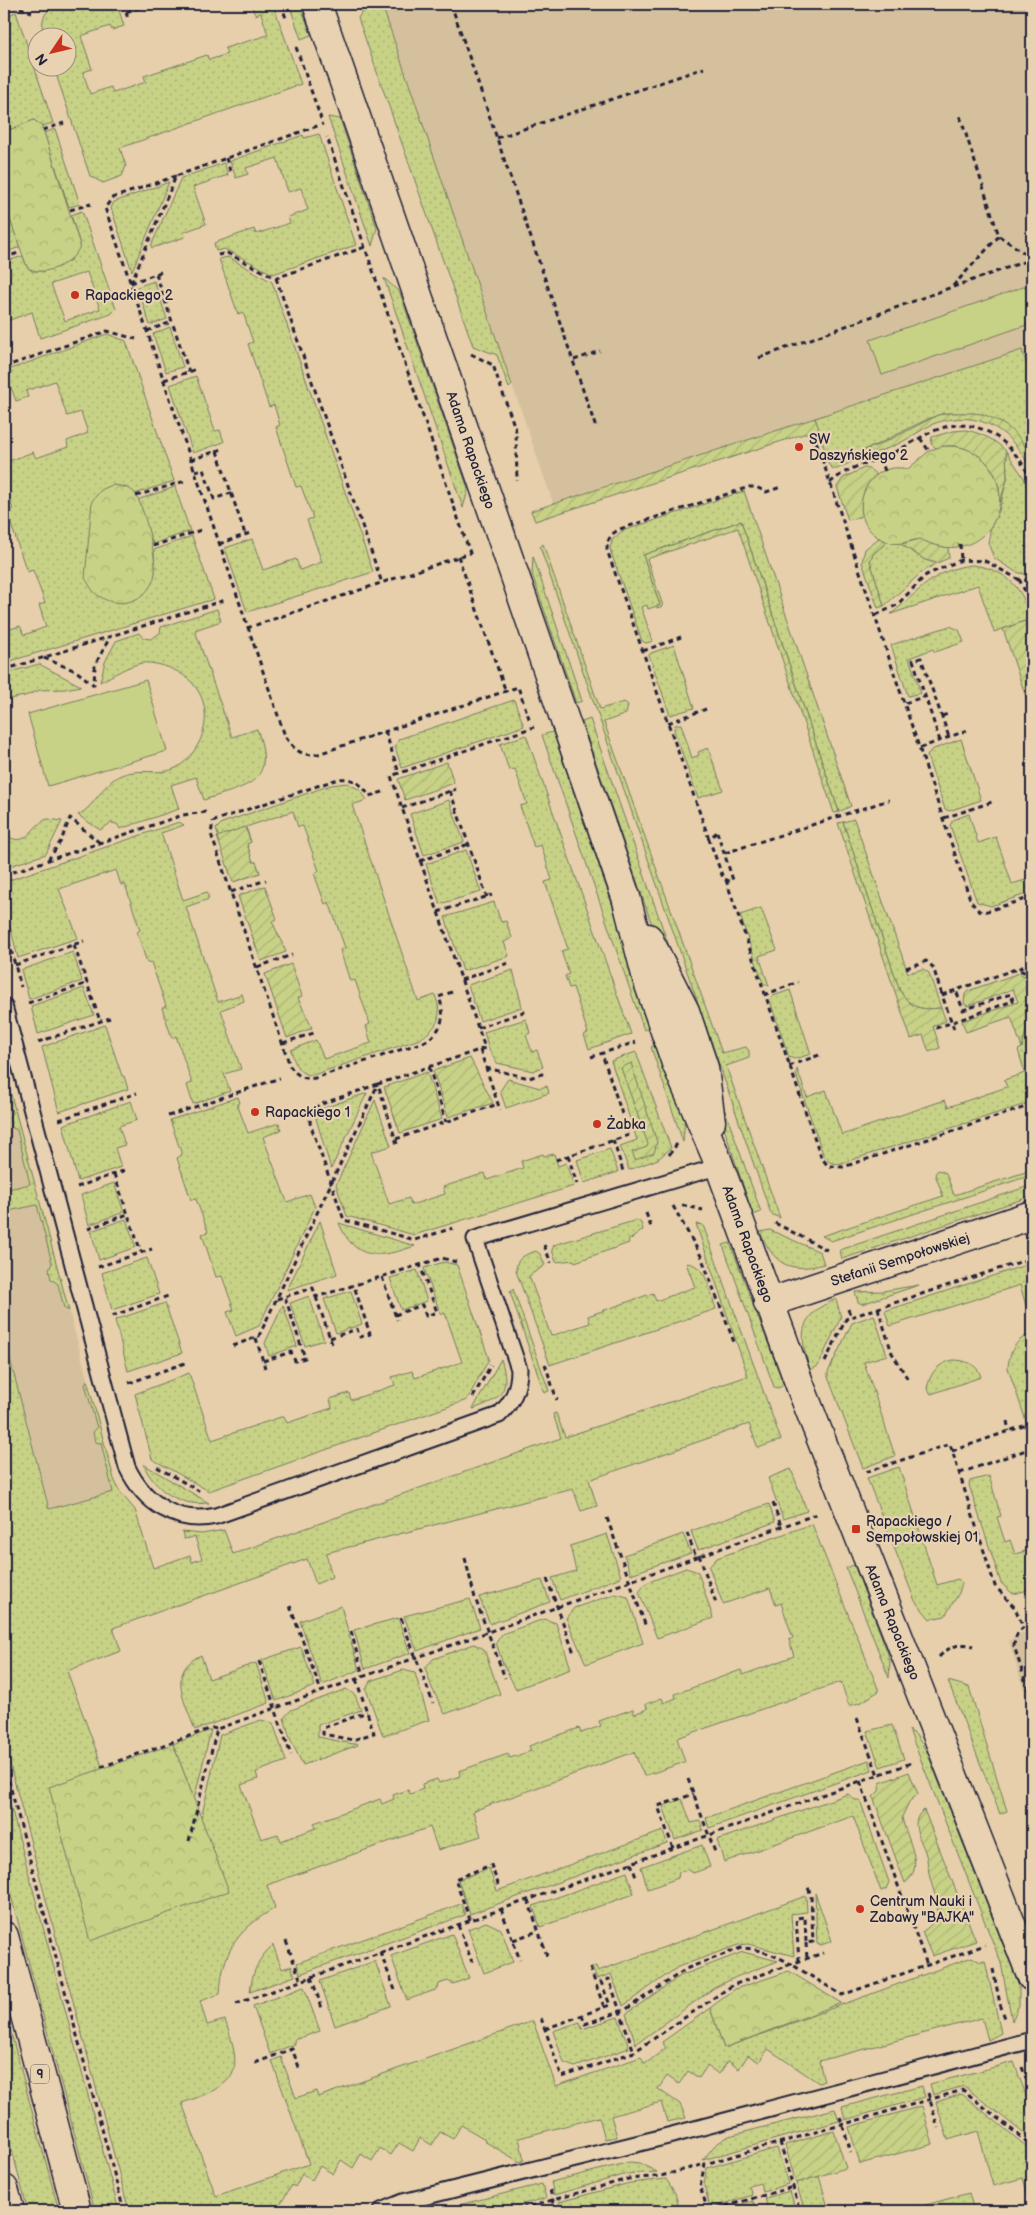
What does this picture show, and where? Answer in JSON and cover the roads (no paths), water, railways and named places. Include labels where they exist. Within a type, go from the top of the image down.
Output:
[{"type":"street","name":"Adama Rapackiego","points":[[317,4],[626,897],[647,979],[676,1063],[718,1160],[768,1303],[1032,1976]]},
{"type":"street","name":"Adama Rapackiego","points":[[626,897],[685,1011],[704,1068],[718,1160]]},
{"type":"street","name":"Stefanii Sempołowskiej","points":[[768,1303],[1032,1215]]},
{"type":"street","name":"9","points":[[4,1936],[77,2211]]},
{"type":"street","points":[[4,2189],[10,2211]]},
{"type":"lane","points":[[4,1006],[127,1467],[138,1487],[155,1504],[185,1517],[207,1518],[216,1516],[499,1415],[514,1397],[518,1386],[519,1369],[475,1239],[718,1160]]},
{"type":"lane","points":[[381,2211],[402,2202],[833,2093],[1032,2040]]},
{"type":"place","name":"Rapackiego 2","points":[[75,295]]},
{"type":"place","name":"SW Daszyńskiego 2","points":[[799,447]]},
{"type":"place","name":"Rapackiego 1","points":[[255,1112]]},
{"type":"place","name":"Żabka","points":[[597,1124]]},
{"type":"place","name":"Rapackiego / Sempołowskiej 01","points":[[856,1529]]},
{"type":"place","name":"Centrum Nauki i Zabawy \"BAJKA\"","points":[[860,1909]]}]
